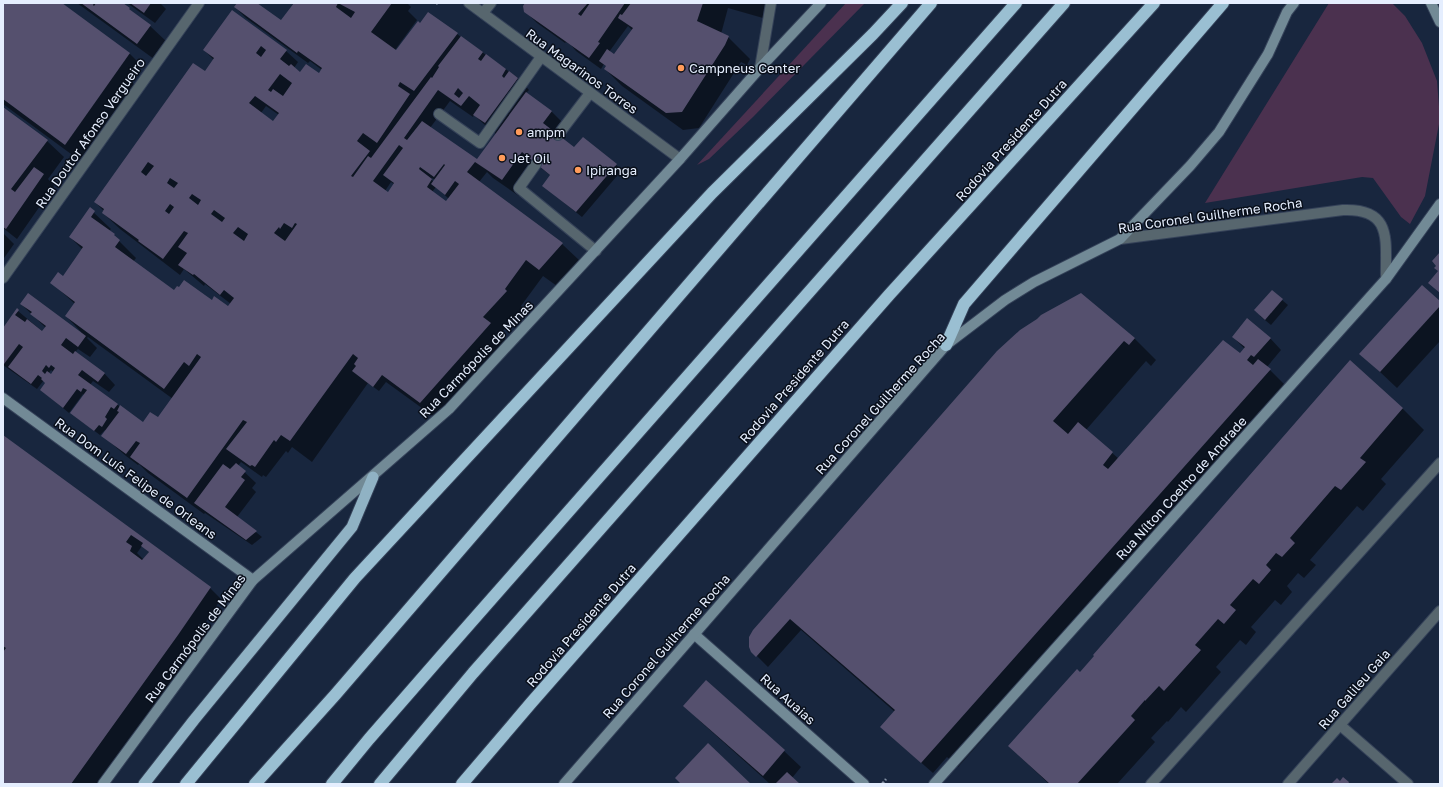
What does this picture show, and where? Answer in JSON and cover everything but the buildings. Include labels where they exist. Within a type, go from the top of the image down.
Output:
[{"type":"highway","points":[[186,784],[360,572],[712,193],[868,40],[902,3]]},
{"type":"highway","points":[[255,784],[335,695],[931,3]]},
{"type":"highway","points":[[332,784],[404,699],[1016,3]]},
{"type":"highway","points":[[380,784],[473,673],[1064,3]]},
{"type":"highway","name":"Rodovia Presidente Dutra","points":[[462,784],[888,295],[1154,3]]},
{"type":"highway","points":[[946,345],[964,304],[1224,3]]},
{"type":"highway","points":[[144,784],[194,720],[352,527],[373,476]]},
{"type":"main road","name":"Rua Carmópolis de Minas","points":[[103,784],[253,580],[449,409],[596,251],[760,68],[821,3]]},
{"type":"main road","points":[[1120,238],[1190,166],[1219,132],[1268,54],[1287,12],[1294,3]]},
{"type":"main road","points":[[1431,3],[1440,22]]},
{"type":"main road","name":"Rua Nílton Coelho de Andrade","points":[[934,784],[1386,279],[1440,204]]},
{"type":"main road","name":"Rua Coronel Guilherme Rocha","points":[[564,784],[946,345],[1005,300],[1034,282],[1120,238]]},
{"type":"main road","name":"Rua Dom Luís Felipe de Orleans","points":[[3,398],[253,580]]},
{"type":"main road","name":"Rua Auaias","points":[[694,634],[864,784]]},
{"type":"street","name":"Rua Doutor Afonso Vergueiro","points":[[3,278],[199,3]]},
{"type":"street","name":"Rua Magarinos Torres","points":[[469,3],[680,159]]},
{"type":"street","points":[[483,13],[491,3]]},
{"type":"street","points":[[760,68],[771,3]]},
{"type":"street","points":[[439,114],[480,143],[541,57]]},
{"type":"street","points":[[558,135],[590,92]]},
{"type":"street","points":[[536,164],[519,188],[596,251]]},
{"type":"street","name":"Rua Coronel Guilherme Rocha","points":[[1120,238],[1343,210],[1360,210],[1375,217],[1383,227],[1386,279]]},
{"type":"street","points":[[1152,784],[1440,463]]},
{"type":"street","name":"Rua Galileu Gaia","points":[[1288,784],[1440,611]]},
{"type":"street","points":[[1340,725],[1408,784]]},
{"type":"path","points":[[882,784],[886,779]]},
{"type":"shaded area","points":[[846,3],[865,3],[753,117],[709,159],[697,165]]},
{"type":"shaded area","points":[[1329,3],[1392,3],[1405,16],[1422,43],[1437,81],[1440,119],[1425,196],[1410,224],[1401,217],[1373,178],[1362,177],[1205,203]]},
{"type":"place","name":"Campneus Center","points":[[681,68]]},
{"type":"place","name":"ampm","points":[[519,132]]},
{"type":"place","name":"Jet Oil","points":[[502,158]]},
{"type":"place","name":"Ipiranga","points":[[578,170]]}]
